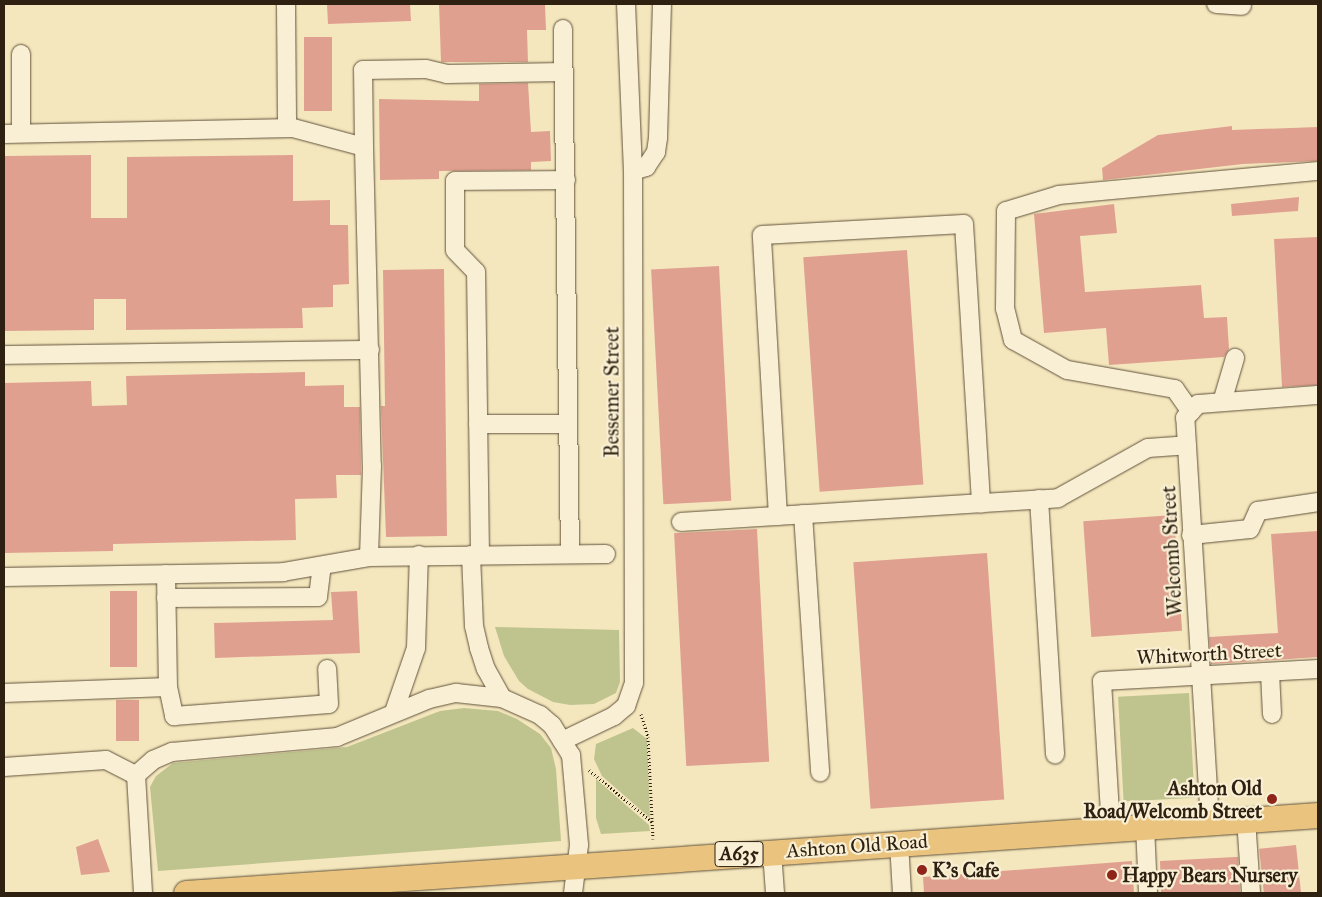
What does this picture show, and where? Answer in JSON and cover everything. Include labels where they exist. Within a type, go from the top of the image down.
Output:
[{"type":"highway","name":"Ashton Old Road","points":[[186,893],[334,887],[579,865],[1318,815]]},
{"type":"street","points":[[286,4],[287,128]]},
{"type":"street","name":"Bessemer Street","points":[[567,748],[626,706],[633,689],[633,171],[626,4]]},
{"type":"street","points":[[633,171],[646,167],[656,152],[662,4]]},
{"type":"street","points":[[1216,4],[1242,6]]},
{"type":"street","points":[[563,30],[570,554]]},
{"type":"street","points":[[21,54],[12,134],[287,128],[364,147]]},
{"type":"street","points":[[369,557],[372,466],[363,70],[426,70],[447,74],[564,72]]},
{"type":"street","points":[[1318,171],[1059,195],[1006,211],[1005,309],[1013,340],[1067,370],[1175,390],[1191,412],[1198,404],[1318,396]]},
{"type":"street","points":[[502,698],[486,669],[477,640],[478,424],[476,272],[456,250],[455,181],[566,180]]},
{"type":"street","points":[[778,516],[762,235],[964,224],[981,503]]},
{"type":"street","points":[[4,355],[370,350]]},
{"type":"street","points":[[1222,402],[1235,358]]},
{"type":"street","name":"Welcomb Street","points":[[1191,412],[1185,418],[1210,822]]},
{"type":"street","points":[[478,424],[568,424]]},
{"type":"street","points":[[681,522],[1058,498],[1077,490],[1148,448],[1187,445]]},
{"type":"street","points":[[1039,499],[1055,754]]},
{"type":"street","points":[[1192,535],[1250,529],[1258,511],[1318,502]]},
{"type":"street","points":[[803,514],[820,772]]},
{"type":"street","points":[[4,577],[283,572],[369,557],[419,555],[606,554]]},
{"type":"street","points":[[394,712],[416,648],[419,555]]},
{"type":"street","points":[[166,598],[318,597],[322,566]]},
{"type":"street","points":[[166,574],[168,687],[174,716],[329,704],[327,669]]},
{"type":"street","name":"Whitworth Street","points":[[1111,829],[1102,681],[1318,670]]},
{"type":"street","points":[[1270,672],[1272,714]]},
{"type":"street","points":[[4,693],[168,687]]},
{"type":"street","points":[[136,775],[153,760],[172,752],[337,737],[354,732],[428,698],[456,693],[502,698],[540,715],[552,725],[567,748],[579,865],[573,893]]},
{"type":"street","points":[[4,767],[106,760],[136,775]]},
{"type":"street","points":[[136,775],[143,893]]},
{"type":"street","points":[[1246,819],[1251,893]]},
{"type":"street","points":[[1145,826],[1148,893]]},
{"type":"street","points":[[899,843],[902,893]]},
{"type":"street","points":[[772,852],[775,893]]},
{"type":"path","points":[[633,689],[648,737],[653,839]]},
{"type":"path","points":[[567,748],[652,822]]},
{"type":"green space","points":[[495,627],[619,630],[620,682],[616,693],[594,704],[570,705],[553,702],[528,689],[519,681],[504,656]]},
{"type":"green space","points":[[1189,693],[1194,798],[1124,802],[1118,697]]},
{"type":"green space","points":[[464,708],[498,711],[517,719],[540,734],[551,748],[556,769],[561,841],[158,871],[150,787],[156,776],[173,763],[347,747],[440,711]]},
{"type":"green space","points":[[633,728],[647,739],[650,818],[602,776],[594,759],[596,744]]},
{"type":"green space","points":[[596,779],[649,825],[650,831],[601,834],[596,818]]},
{"type":"building","points":[[327,4],[410,4],[411,21],[328,24]]},
{"type":"building","points":[[439,4],[545,4],[546,30],[527,30],[528,62],[441,62]]},
{"type":"building","points":[[304,37],[332,37],[332,111],[304,111]]},
{"type":"building","points":[[528,83],[531,132],[550,131],[551,161],[531,162],[531,170],[439,171],[439,179],[380,180],[379,99],[479,101],[479,84]]},
{"type":"building","points":[[1232,126],[1232,130],[1318,127],[1318,161],[1243,164],[1103,180],[1102,168],[1158,135]]},
{"type":"building","points":[[91,155],[91,218],[127,218],[127,157],[293,155],[293,201],[330,200],[330,225],[348,225],[349,284],[333,285],[333,307],[302,308],[303,328],[126,330],[126,299],[94,299],[94,330],[4,331],[4,156]]},
{"type":"building","points":[[1299,197],[1298,211],[1232,216],[1231,204]]},
{"type":"building","points":[[1114,204],[1117,233],[1080,236],[1085,292],[1201,285],[1204,318],[1227,317],[1229,349],[1224,357],[1109,365],[1106,328],[1044,333],[1034,214]]},
{"type":"building","points":[[1318,237],[1318,385],[1282,387],[1274,239]]},
{"type":"building","points":[[907,250],[923,484],[820,492],[803,257]]},
{"type":"building","points":[[719,266],[731,501],[663,504],[651,270]]},
{"type":"building","points":[[444,269],[447,536],[386,537],[381,406],[385,406],[383,270]]},
{"type":"building","points":[[305,372],[305,386],[344,385],[344,407],[360,407],[361,475],[336,475],[337,498],[295,499],[296,540],[113,544],[113,551],[4,553],[4,383],[91,381],[92,406],[127,405],[126,376]]},
{"type":"building","points":[[1174,515],[1182,631],[1091,637],[1083,521]]},
{"type":"building","points":[[757,529],[769,762],[686,766],[674,533]]},
{"type":"building","points":[[1318,531],[1318,657],[1211,664],[1209,637],[1278,633],[1271,534]]},
{"type":"building","points":[[987,553],[1004,799],[871,809],[853,562]]},
{"type":"building","points":[[110,591],[137,591],[137,667],[110,667]]},
{"type":"building","points":[[357,591],[360,653],[215,658],[214,623],[333,620],[331,592]]},
{"type":"building","points":[[116,700],[139,700],[139,741],[116,741]]},
{"type":"building","points":[[98,839],[110,872],[81,875],[76,847]]},
{"type":"building","points":[[1296,845],[1301,893],[1264,893],[1259,849]]},
{"type":"building","points":[[1238,857],[1240,893],[1161,893],[1160,861]]},
{"type":"building","points":[[1132,861],[1134,893],[924,893],[923,877]]},
{"type":"place","name":"Ashton Old Road/Welcomb Street","points":[[1272,799]]},
{"type":"place","name":"K's Cafe","points":[[922,870]]},
{"type":"place","name":"Happy Bears Nursery","points":[[1112,875]]}]
